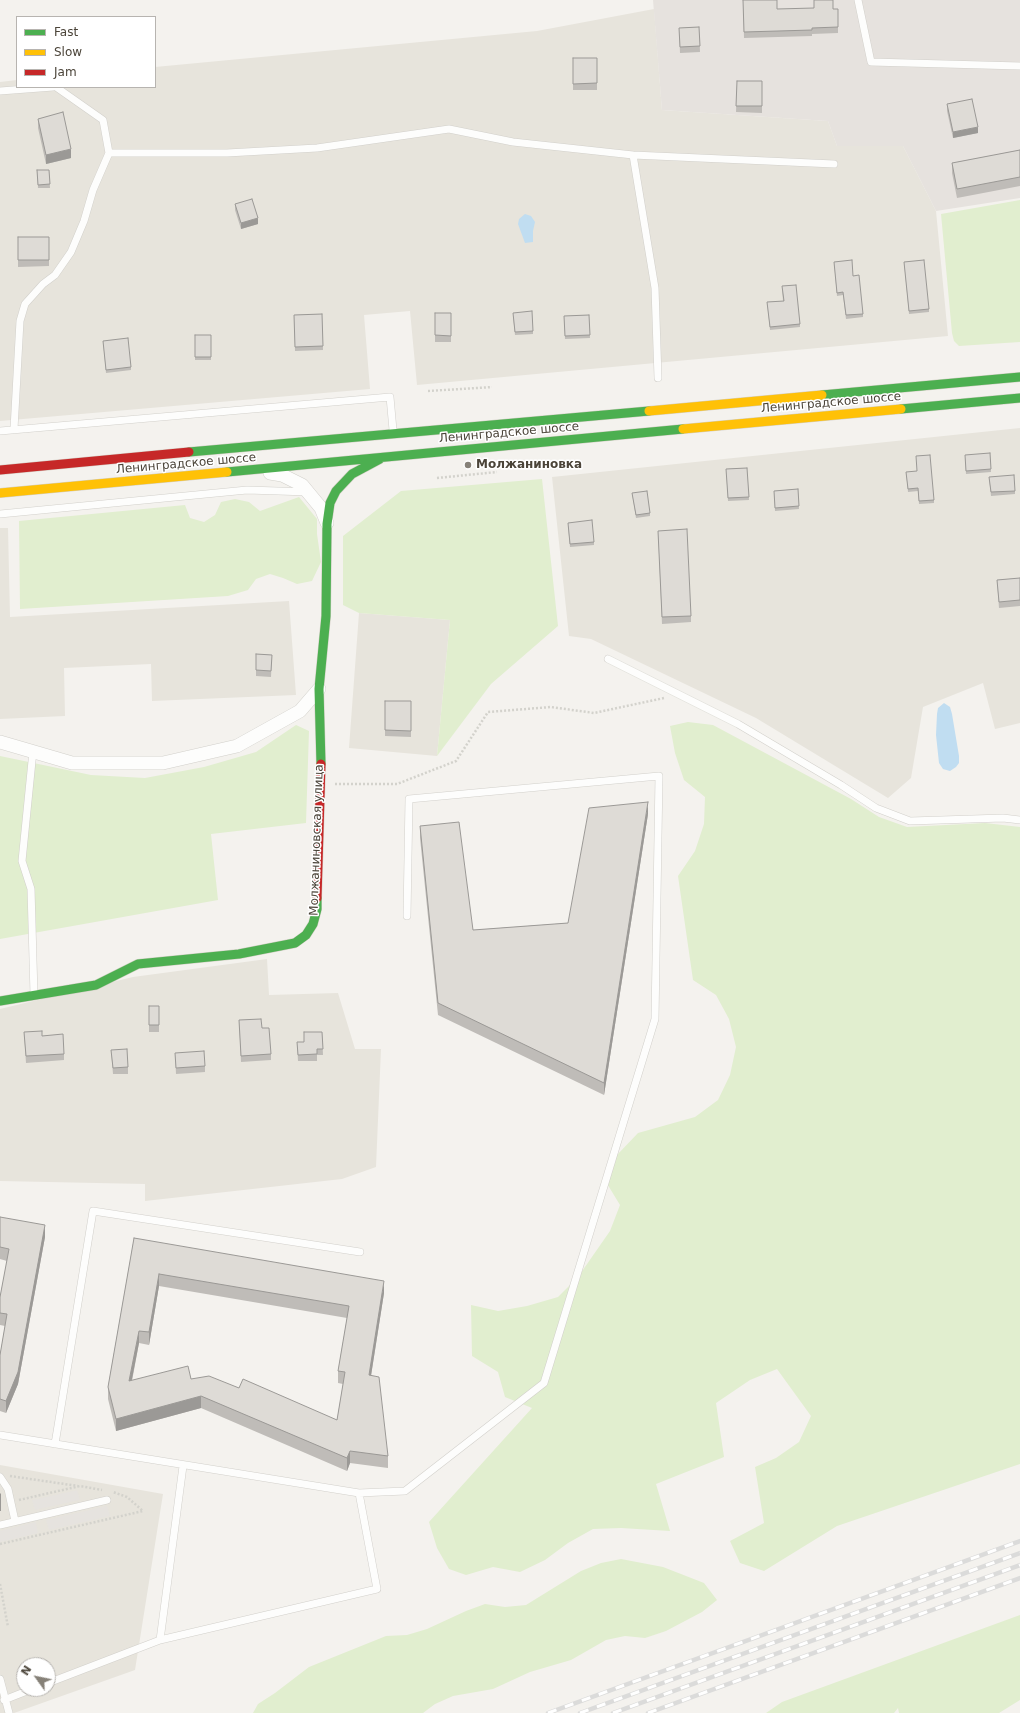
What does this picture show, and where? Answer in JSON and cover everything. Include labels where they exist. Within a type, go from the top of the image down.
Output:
[{"type":"main road","name":"Ленинградское шоссе","points":[[0,470],[1020,377]]},
{"type":"main road","name":"Ленинградское шоссе","points":[[0,493],[1020,398]]},
{"type":"main road","name":"Молжаниновская улица","points":[[0,1001],[96,985],[138,964],[239,954],[295,943],[306,935],[313,924],[317,909],[321,784],[319,689],[326,616],[327,524],[330,503],[340,485],[352,474],[385,457]]},
{"type":"street","name":"Молжаниновская улица","points":[[246,470],[282,476],[294,480],[309,492],[322,508],[327,524]]},
{"type":"street","points":[[0,742],[72,763],[163,763],[237,746],[300,711],[319,689]]},
{"type":"lane","points":[[858,0],[871,62],[1020,66]]},
{"type":"lane","points":[[0,91],[40,88]]},
{"type":"lane","points":[[14,429],[20,321],[25,304],[42,284],[55,275],[71,252],[84,221],[93,190],[109,153],[103,120],[57,88]]},
{"type":"lane","points":[[109,153],[227,153],[317,148],[449,129],[513,142],[633,155],[834,164]]},
{"type":"lane","points":[[633,155],[655,288],[658,378]]},
{"type":"lane","points":[[0,431],[390,397],[393,433]]},
{"type":"lane","points":[[0,514],[247,490],[309,492]]},
{"type":"lane","points":[[608,659],[738,724],[841,785],[876,808],[910,821],[1003,818],[1020,820]]},
{"type":"lane","points":[[33,751],[22,860],[30,889],[34,996]]},
{"type":"lane","points":[[0,1434],[183,1466],[359,1493],[405,1491],[544,1383],[655,1019],[659,776],[409,799],[407,916]]},
{"type":"lane","points":[[55,1444],[93,1211],[360,1252]]},
{"type":"lane","points":[[160,1640],[183,1466]]},
{"type":"lane","points":[[1,1478],[8,1489],[15,1521]]},
{"type":"lane","points":[[56,1680],[160,1640],[377,1589],[359,1493]]},
{"type":"lane","points":[[0,1525],[107,1500]]},
{"type":"lane","points":[[0,1679],[4,1700],[9,1713]]},
{"type":"lane","points":[[4,1700],[16,1695]]},
{"type":"path","points":[[428,391],[492,387]]},
{"type":"path","points":[[437,478],[496,472]]},
{"type":"path","points":[[321,784],[397,784],[456,761],[488,712],[551,707],[594,713],[679,695]]},
{"type":"path","points":[[1,1478],[12,1475],[80,1486]]},
{"type":"path","points":[[0,1584],[1,1599],[8,1627]]},
{"type":"shaded area","points":[[653,0],[1020,0],[1020,198],[936,211],[903,146],[837,146],[828,121],[662,110]]},
{"type":"shaded area","points":[[654,9],[662,110],[828,121],[837,146],[903,146],[936,211],[948,336],[417,385],[410,311],[364,315],[370,389],[0,421],[0,82],[16,80],[16,88],[156,88],[156,67],[537,31]]},
{"type":"shaded area","points":[[1020,428],[1020,723],[995,729],[983,683],[923,707],[911,778],[888,798],[756,718],[591,639],[569,636],[552,477]]},
{"type":"shaded area","points":[[0,528],[8,528],[10,617],[289,601],[296,695],[152,701],[151,664],[64,668],[65,716],[0,719]]},
{"type":"shaded area","points":[[359,613],[450,620],[437,756],[349,748]]},
{"type":"shaded area","points":[[267,959],[269,995],[338,993],[355,1049],[381,1049],[376,1167],[342,1179],[145,1201],[145,1184],[0,1181],[0,1009],[133,977]]},
{"type":"shaded area","points":[[0,1465],[163,1494],[135,1670],[14,1713],[0,1713]]},
{"type":"shaded area","points":[[77,1490],[80,1500],[35,1510],[32,1500]]},
{"type":"shaded area","points":[[107,1506],[110,1516],[49,1530],[46,1520]]},
{"type":"shaded area","points":[[36,1522],[38,1533],[0,1542],[0,1531]]},
{"type":"green space","points":[[1020,200],[1020,342],[959,346],[954,341],[952,333],[941,214]]},
{"type":"green space","points":[[542,479],[558,626],[491,684],[437,756],[450,620],[359,613],[343,605],[343,536],[401,491]]},
{"type":"green space","points":[[299,497],[317,519],[317,534],[321,562],[312,581],[297,584],[270,574],[256,579],[248,590],[228,596],[20,609],[19,521],[185,505],[190,518],[204,522],[215,515],[221,502],[235,499],[249,502],[260,511]]},
{"type":"green space","points":[[688,722],[713,725],[851,799],[879,817],[907,827],[985,823],[1020,827],[1020,1464],[837,1526],[764,1571],[740,1563],[730,1541],[764,1523],[755,1467],[776,1458],[799,1442],[811,1416],[777,1369],[750,1380],[716,1403],[724,1457],[656,1484],[670,1531],[621,1528],[593,1529],[568,1543],[545,1560],[520,1572],[493,1567],[466,1575],[449,1569],[437,1548],[429,1522],[532,1408],[505,1397],[498,1372],[472,1356],[471,1305],[498,1311],[527,1306],[558,1297],[578,1277],[610,1231],[620,1205],[606,1182],[617,1155],[638,1133],[695,1117],[718,1100],[730,1075],[736,1047],[729,1019],[716,995],[693,980],[678,876],[695,851],[704,824],[705,797],[684,780],[675,753],[670,726]]},
{"type":"green space","points":[[296,725],[309,731],[306,823],[211,834],[218,900],[0,939],[0,756],[91,775],[145,778],[204,767],[256,752]]},
{"type":"green space","points":[[621,1559],[663,1567],[704,1583],[717,1600],[702,1612],[666,1631],[645,1638],[625,1636],[606,1640],[571,1660],[530,1672],[493,1689],[453,1696],[435,1704],[423,1713],[253,1713],[258,1704],[309,1667],[386,1636],[407,1635],[427,1629],[485,1604],[505,1607],[526,1605],[581,1571],[601,1563]]},
{"type":"green space","points":[[1020,1615],[1020,1700],[999,1713],[899,1713],[898,1708],[894,1713],[766,1713],[782,1702]]},
{"type":"water","points":[[525,214],[531,216],[535,222],[533,242],[525,243],[518,224],[519,219]]},
{"type":"water","points":[[944,703],[950,707],[952,714],[959,756],[959,763],[950,771],[943,769],[939,763],[936,735],[938,708]]},
{"type":"building","points":[[743,0],[777,0],[777,9],[814,8],[814,0],[833,0],[833,9],[838,9],[838,27],[812,28],[812,30],[744,32]]},
{"type":"building","points":[[699,27],[700,46],[680,47],[679,28]]},
{"type":"building","points":[[573,58],[597,58],[597,83],[573,84]]},
{"type":"building","points":[[737,81],[762,81],[762,106],[736,106]]},
{"type":"building","points":[[972,99],[978,127],[953,132],[947,104]]},
{"type":"building","points":[[63,112],[71,149],[46,155],[38,119]]},
{"type":"building","points":[[1020,150],[1020,177],[957,189],[952,163]]},
{"type":"building","points":[[37,170],[49,170],[50,184],[38,185]]},
{"type":"building","points":[[252,199],[258,218],[241,223],[235,204]]},
{"type":"building","points":[[18,237],[49,237],[49,260],[18,260]]},
{"type":"building","points":[[852,260],[853,276],[859,275],[863,314],[846,315],[843,292],[837,293],[834,262]]},
{"type":"building","points":[[924,260],[929,309],[909,311],[904,262]]},
{"type":"building","points":[[796,285],[800,324],[770,327],[767,302],[784,301],[782,286]]},
{"type":"building","points":[[532,311],[533,331],[515,332],[513,313]]},
{"type":"building","points":[[435,313],[451,313],[451,336],[435,335]]},
{"type":"building","points":[[322,314],[323,346],[295,347],[294,315]]},
{"type":"building","points":[[589,315],[590,335],[565,336],[564,316]]},
{"type":"building","points":[[195,335],[211,335],[211,357],[195,357]]},
{"type":"building","points":[[128,338],[131,367],[106,370],[103,341]]},
{"type":"building","points":[[990,453],[991,469],[966,471],[965,455]]},
{"type":"building","points":[[930,455],[934,500],[919,501],[918,488],[908,489],[906,472],[917,471],[916,456]]},
{"type":"building","points":[[747,468],[749,497],[728,498],[726,469]]},
{"type":"building","points":[[1014,475],[1015,491],[991,492],[989,477]]},
{"type":"building","points":[[798,489],[799,506],[775,508],[774,491]]},
{"type":"building","points":[[647,491],[650,513],[636,515],[632,493]]},
{"type":"building","points":[[592,520],[594,542],[570,544],[568,523]]},
{"type":"building","points":[[687,529],[691,616],[662,617],[658,531]]},
{"type":"building","points":[[1020,578],[1020,600],[999,602],[997,580]]},
{"type":"building","points":[[256,654],[272,655],[271,671],[256,670]]},
{"type":"building","points":[[385,701],[411,701],[411,731],[385,730]]},
{"type":"building","points":[[648,802],[604,1083],[438,1003],[420,826],[459,822],[473,930],[568,923],[589,808]]},
{"type":"building","points":[[149,1006],[159,1006],[159,1025],[149,1025]]},
{"type":"building","points":[[261,1019],[262,1028],[269,1028],[271,1054],[241,1056],[239,1020]]},
{"type":"building","points":[[42,1031],[42,1036],[63,1034],[64,1054],[26,1056],[24,1032]]},
{"type":"building","points":[[304,1032],[322,1032],[323,1049],[317,1049],[317,1054],[298,1055],[297,1042],[304,1042]]},
{"type":"building","points":[[127,1049],[128,1067],[113,1068],[111,1050]]},
{"type":"building","points":[[204,1051],[205,1066],[176,1068],[175,1053]]},
{"type":"building","points":[[0,1217],[45,1225],[18,1372],[6,1401],[0,1399],[0,1355],[7,1314],[0,1313],[0,1297],[9,1249],[0,1247]]},
{"type":"building","points":[[134,1238],[384,1281],[369,1375],[379,1377],[388,1456],[350,1451],[347,1458],[201,1396],[116,1419],[108,1387]],"holes":[[[159,1274],[349,1306],[338,1371],[345,1372],[337,1420],[243,1379],[239,1388],[209,1376],[191,1379],[188,1366],[129,1381],[139,1331],[149,1332]]]},
{"type":"railway","points":[[548,1713],[1020,1541]]},
{"type":"railway","points":[[580,1713],[1020,1553]]},
{"type":"railway","points":[[613,1713],[1020,1565]]},
{"type":"railway","points":[[648,1713],[1020,1578]]},
{"type":"traffic: fast","points":[[822,395],[1020,377]]},
{"type":"traffic: fast","points":[[901,409],[1020,398]]},
{"type":"traffic: fast","points":[[189,452],[649,411]]},
{"type":"traffic: fast","points":[[227,472],[683,429]]},
{"type":"traffic: fast","points":[[321,764],[319,689],[326,616],[327,524],[330,503],[336,491],[352,474],[380,459]]},
{"type":"traffic: fast","points":[[0,1001],[96,985],[138,964],[239,954],[295,943],[306,935],[313,924],[317,909],[317,898]]},
{"type":"traffic: slow","points":[[649,411],[822,395]]},
{"type":"traffic: slow","points":[[683,429],[901,409]]},
{"type":"traffic: slow","points":[[0,493],[227,472]]},
{"type":"traffic: jam","points":[[0,470],[189,452]]},
{"type":"traffic: jam","points":[[317,898],[321,764]]},
{"type":"place","name":"Молжаниновка","points":[[468,465]]}]
